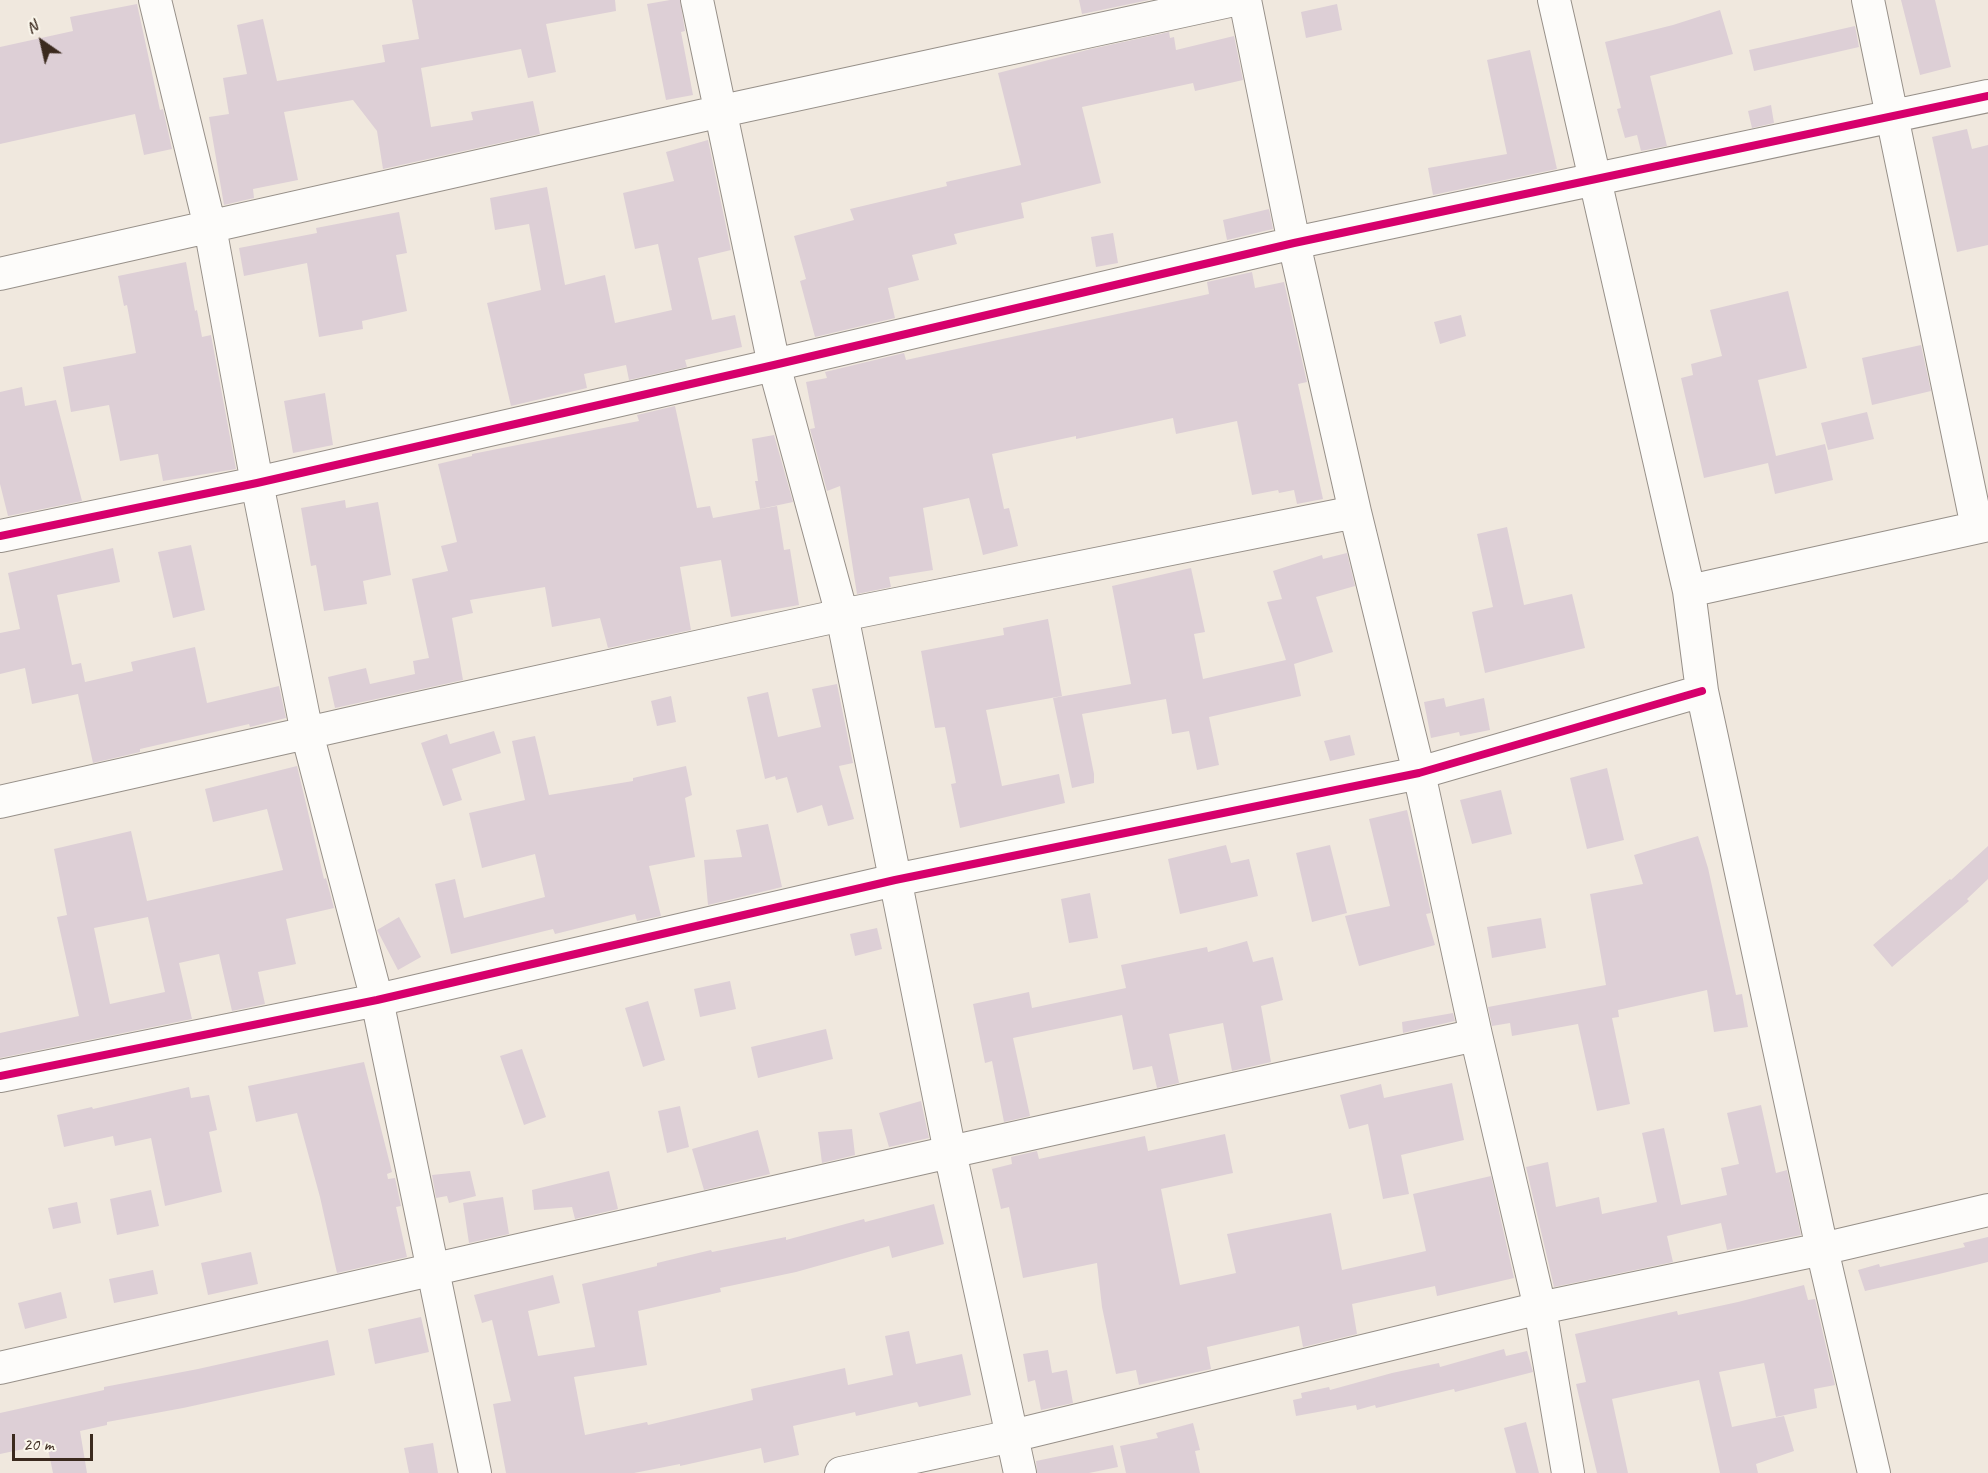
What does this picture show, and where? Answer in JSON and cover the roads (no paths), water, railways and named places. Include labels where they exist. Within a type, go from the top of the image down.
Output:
[{"type":"street","points":[[155,0],[210,227],[256,483],[307,733],[377,1000],[475,1473]]},
{"type":"street","points":[[697,0],[774,365],[842,615],[950,1152],[1020,1473]]},
{"type":"street","points":[[0,274],[722,111],[1234,0]]},
{"type":"street","points":[[1245,0],[1293,243],[1355,512],[1419,773],[1539,1308],[1568,1473]]},
{"type":"street","points":[[1554,0],[1593,180],[1689,591],[1702,691],[1822,1249],[1874,1473]]},
{"type":"street","points":[[1689,591],[1983,526],[1868,0]]},
{"type":"street","points":[[0,536],[256,483],[774,365],[1293,243],[1988,96]]},
{"type":"street","points":[[0,802],[842,615],[1355,512]]},
{"type":"street","points":[[0,1076],[377,1000],[895,880],[1419,773],[1702,691]]},
{"type":"street","points":[[0,1368],[1476,1035]]},
{"type":"street","points":[[841,1473],[1012,1436],[1539,1308],[1822,1249],[1988,1210]]}]
